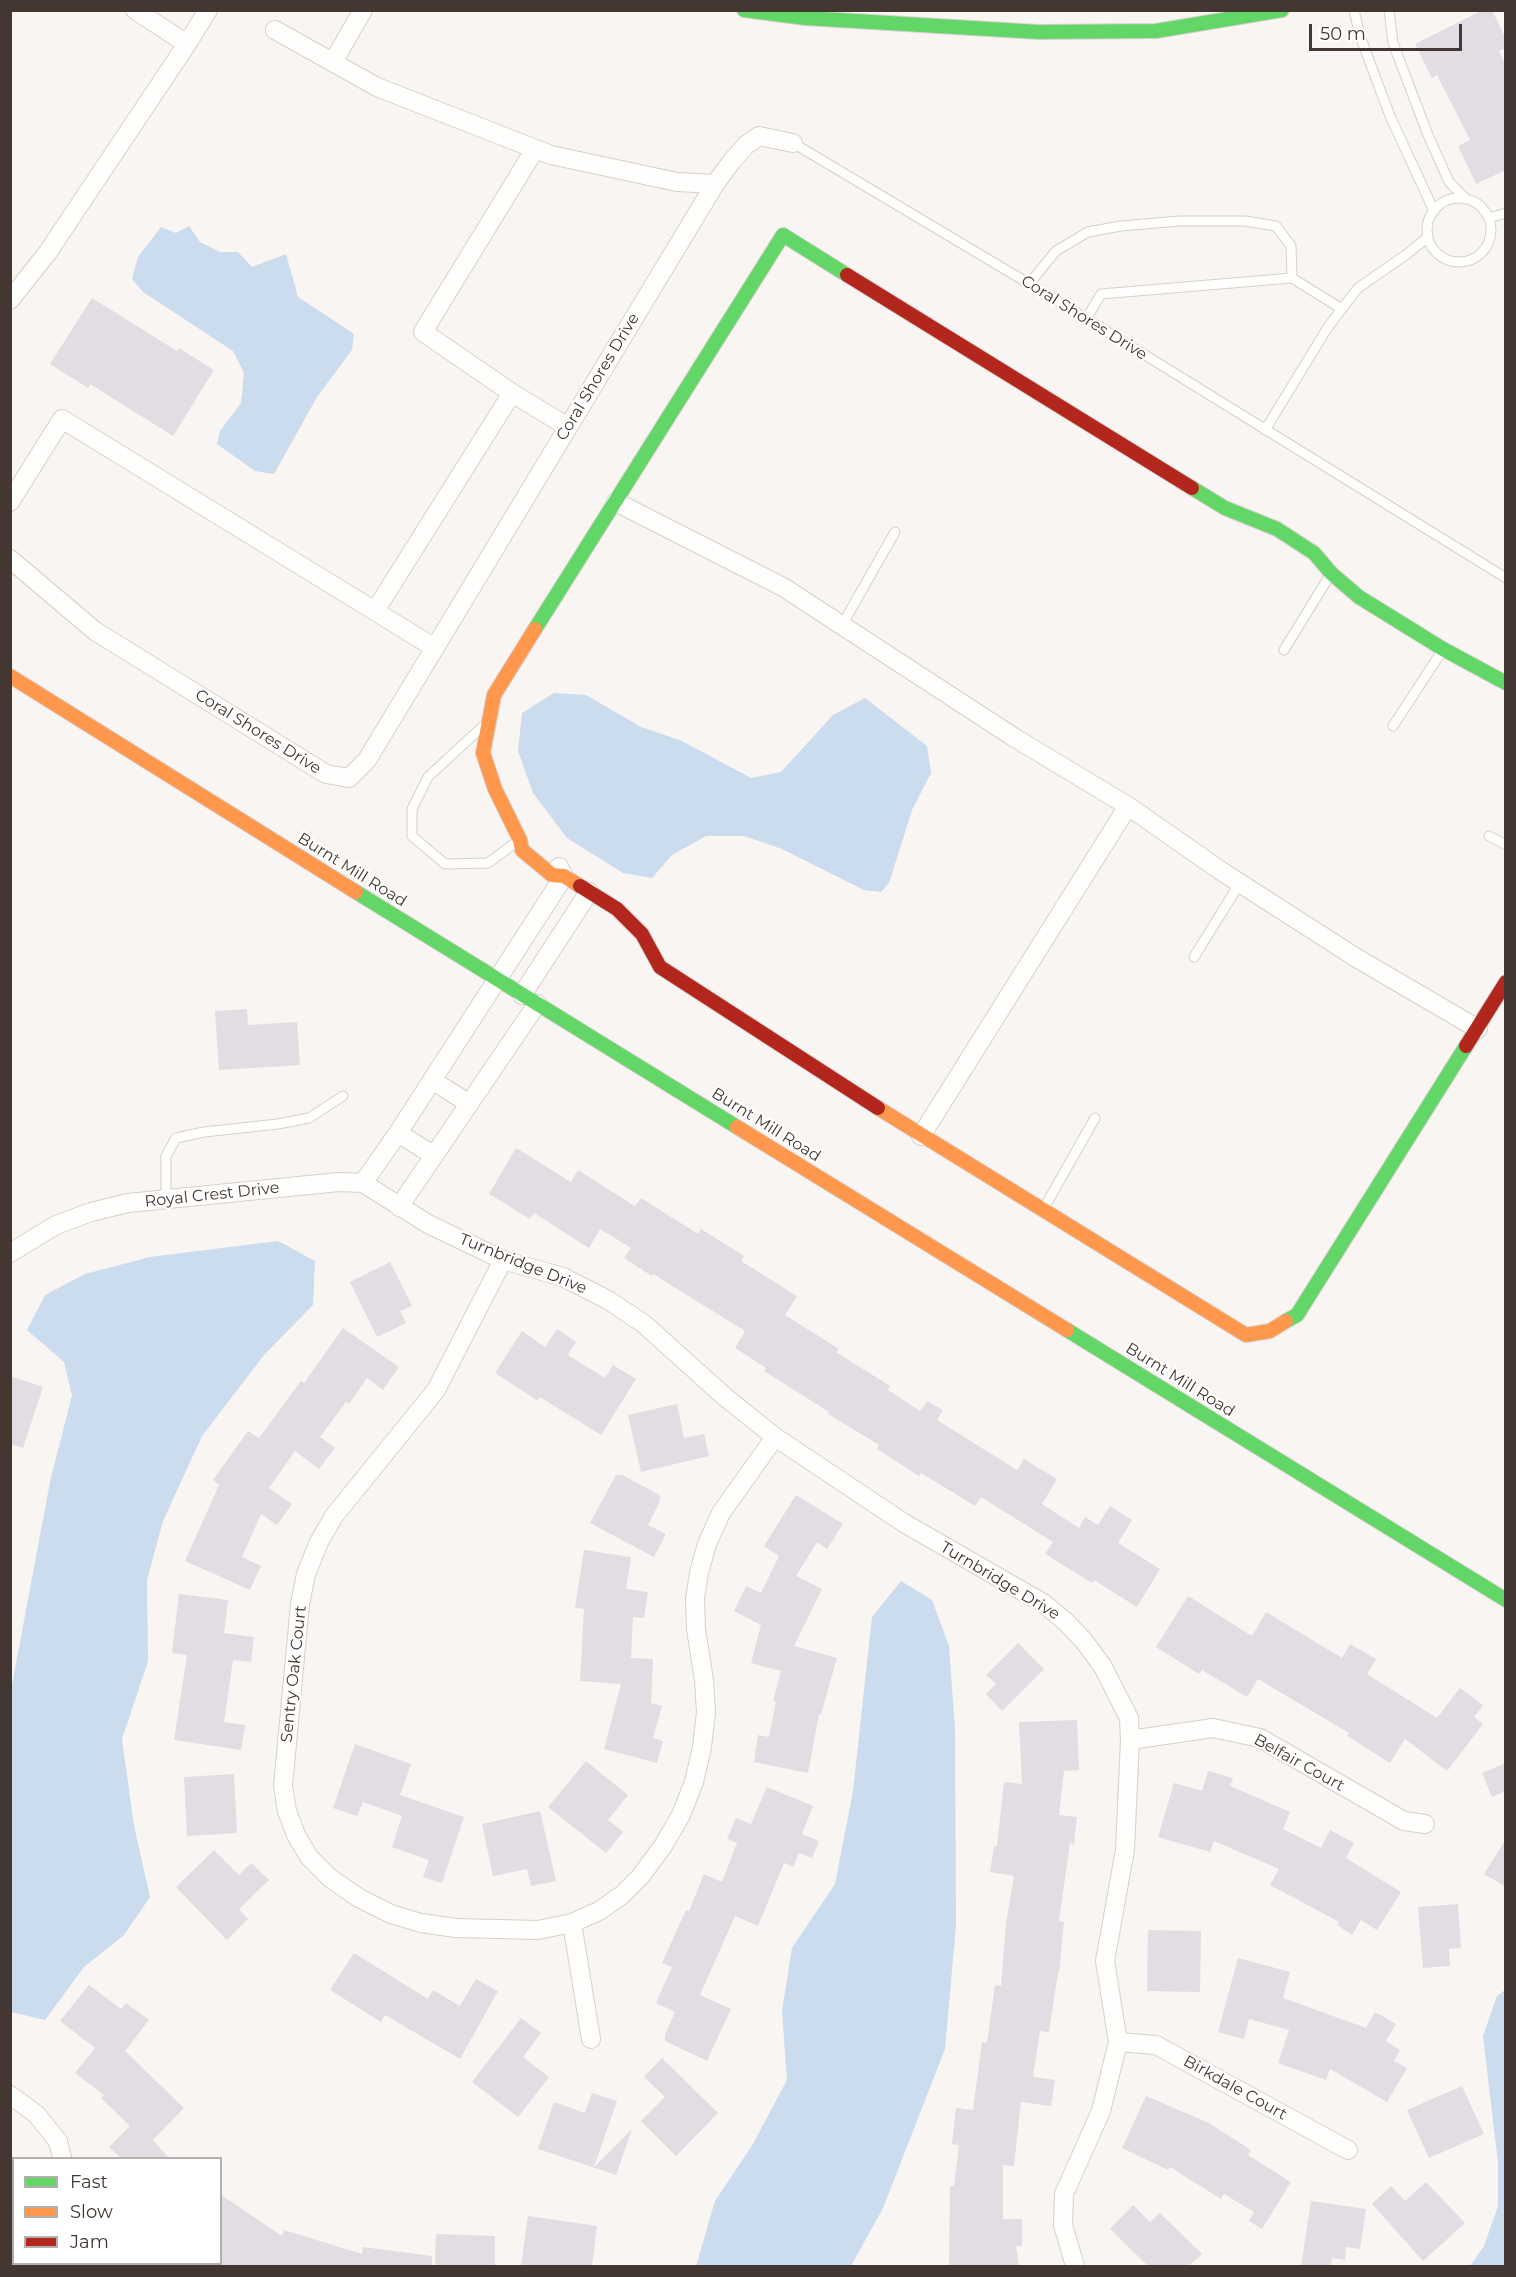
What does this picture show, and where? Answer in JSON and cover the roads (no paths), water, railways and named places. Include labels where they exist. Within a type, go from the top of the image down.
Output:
[{"type":"street","points":[[135,10],[187,44]]},
{"type":"street","points":[[10,300],[48,252],[187,44],[207,10]]},
{"type":"street","points":[[333,62],[363,10]]},
{"type":"street","points":[[744,10],[805,18],[1038,32],[1156,31],[1282,10]]},
{"type":"street","points":[[274,30],[377,87],[551,155],[677,182],[715,184]]},
{"type":"street","name":"Coral Shores Drive","points":[[10,559],[95,631],[326,774],[349,778],[368,760],[715,184],[732,161],[759,135],[793,143]]},
{"type":"street","points":[[535,148],[423,332],[512,393],[568,427]]},
{"type":"street","points":[[1506,683],[1443,649],[1359,597],[1331,573],[1314,553],[1277,529],[1225,508],[783,235],[494,695],[483,753],[495,789],[520,840],[531,843],[559,867],[564,876],[617,909],[642,934],[660,967],[921,1136],[1246,1335],[1270,1330],[1297,1315],[1506,982]]},
{"type":"street","points":[[375,612],[512,393]]},
{"type":"street","points":[[10,502],[62,419],[435,648]]},
{"type":"street","points":[[616,502],[783,587],[1015,738],[1128,806],[1240,883],[1355,957],[1478,1029]]},
{"type":"street","name":"Burnt Mill Road","points":[[10,676],[497,980],[1506,1600]]},
{"type":"street","points":[[921,1136],[1128,806]]},
{"type":"street","points":[[363,1183],[398,1133],[564,876]]},
{"type":"street","points":[[399,1207],[468,1103],[590,892]]},
{"type":"street","points":[[432,1080],[468,1103]]},
{"type":"street","points":[[398,1133],[433,1155]]},
{"type":"street","name":"Royal Crest Drive","points":[[12,1248],[56,1225],[91,1212],[128,1203],[339,1182],[363,1183]]},
{"type":"street","name":"Turnbridge Drive","points":[[363,1183],[428,1224],[503,1260],[563,1277],[608,1300],[644,1324],[725,1397],[775,1437],[904,1523],[1043,1603],[1084,1641],[1103,1667],[1129,1718],[1130,1740],[1125,1850],[1105,1961],[1118,2042],[1101,2111],[1064,2194],[1063,2225],[1075,2266]]},
{"type":"street","name":"Sentry Oak Court","points":[[503,1260],[436,1390],[334,1516],[319,1542],[306,1574],[300,1604],[284,1786],[287,1811],[309,1857],[339,1885],[391,1914],[421,1923],[456,1929],[538,1929],[572,1923],[599,1911],[622,1895],[634,1883],[663,1846],[681,1815],[694,1782],[702,1747],[706,1712],[704,1680],[696,1629],[695,1599],[707,1544],[721,1514],[775,1437]]},
{"type":"street","name":"Belfair Court","points":[[1130,1740],[1213,1728],[1260,1738],[1404,1821],[1425,1824]]},
{"type":"street","points":[[572,1923],[591,2039]]},
{"type":"street","name":"Birkdale Court","points":[[1118,2042],[1156,2045],[1348,2150]]},
{"type":"street","points":[[10,2096],[36,2114],[58,2141],[62,2157]]},
{"type":"lane","points":[[1354,10],[1360,36],[1390,116],[1434,211]]},
{"type":"lane","points":[[1389,10],[1393,43],[1428,135],[1449,182],[1466,199],[1476,203],[1489,218],[1490,239],[1485,249],[1468,261],[1448,260],[1438,255],[1428,237],[1427,227],[1434,211],[1448,200],[1466,199]]},
{"type":"lane","name":"Coral Shores Drive","points":[[793,143],[1029,284],[1506,578]]},
{"type":"lane","points":[[1489,218],[1506,213]]},
{"type":"lane","points":[[1029,284],[1056,251],[1088,232],[1121,226],[1180,221],[1245,221],[1276,226],[1291,246],[1292,278]]},
{"type":"lane","points":[[1265,430],[1328,327],[1358,288],[1428,237]]},
{"type":"lane","points":[[1086,319],[1101,294],[1292,278],[1342,309]]},
{"type":"lane","points":[[842,625],[895,532]]},
{"type":"lane","points":[[1284,650],[1331,573]]},
{"type":"lane","points":[[1393,726],[1443,649]]},
{"type":"lane","points":[[488,722],[428,777],[412,809],[412,836],[445,864],[488,863],[520,840]]},
{"type":"lane","points":[[1489,836],[1506,846]]},
{"type":"lane","points":[[1194,957],[1240,883]]},
{"type":"lane","points":[[166,1200],[166,1156],[177,1138],[204,1132],[278,1124],[309,1118],[343,1096]]},
{"type":"lane","points":[[1042,1211],[1095,1118]]},
{"type":"water","points":[[189,226],[200,242],[220,252],[238,252],[252,267],[286,254],[298,297],[354,334],[352,350],[317,397],[274,474],[255,471],[217,444],[220,431],[241,403],[244,373],[233,351],[143,292],[132,279],[138,257],[161,227],[176,233]]},
{"type":"water","points":[[554,693],[586,695],[641,727],[682,741],[751,778],[781,772],[833,715],[865,698],[927,746],[931,773],[912,810],[889,883],[881,892],[864,890],[782,849],[744,836],[706,836],[672,855],[652,878],[623,873],[567,838],[533,793],[518,751],[522,713]]},
{"type":"water","points":[[278,1241],[315,1261],[313,1305],[264,1355],[202,1436],[163,1521],[147,1580],[148,1661],[122,1739],[134,1826],[150,1897],[124,1935],[84,1967],[45,2020],[11,2012],[11,1690],[50,1482],[72,1395],[64,1362],[27,1330],[45,1295],[85,1274],[150,1257]]},
{"type":"water","points":[[901,1581],[932,1600],[949,1646],[955,1729],[956,1925],[945,2049],[883,2208],[851,2266],[696,2266],[715,2201],[753,2144],[787,2080],[782,2011],[792,1948],[835,1884],[853,1791],[872,1617]]},
{"type":"water","points":[[1505,1990],[1505,2266],[1470,2266],[1484,2246],[1498,2206],[1498,2163],[1483,2036],[1497,1996]]}]
